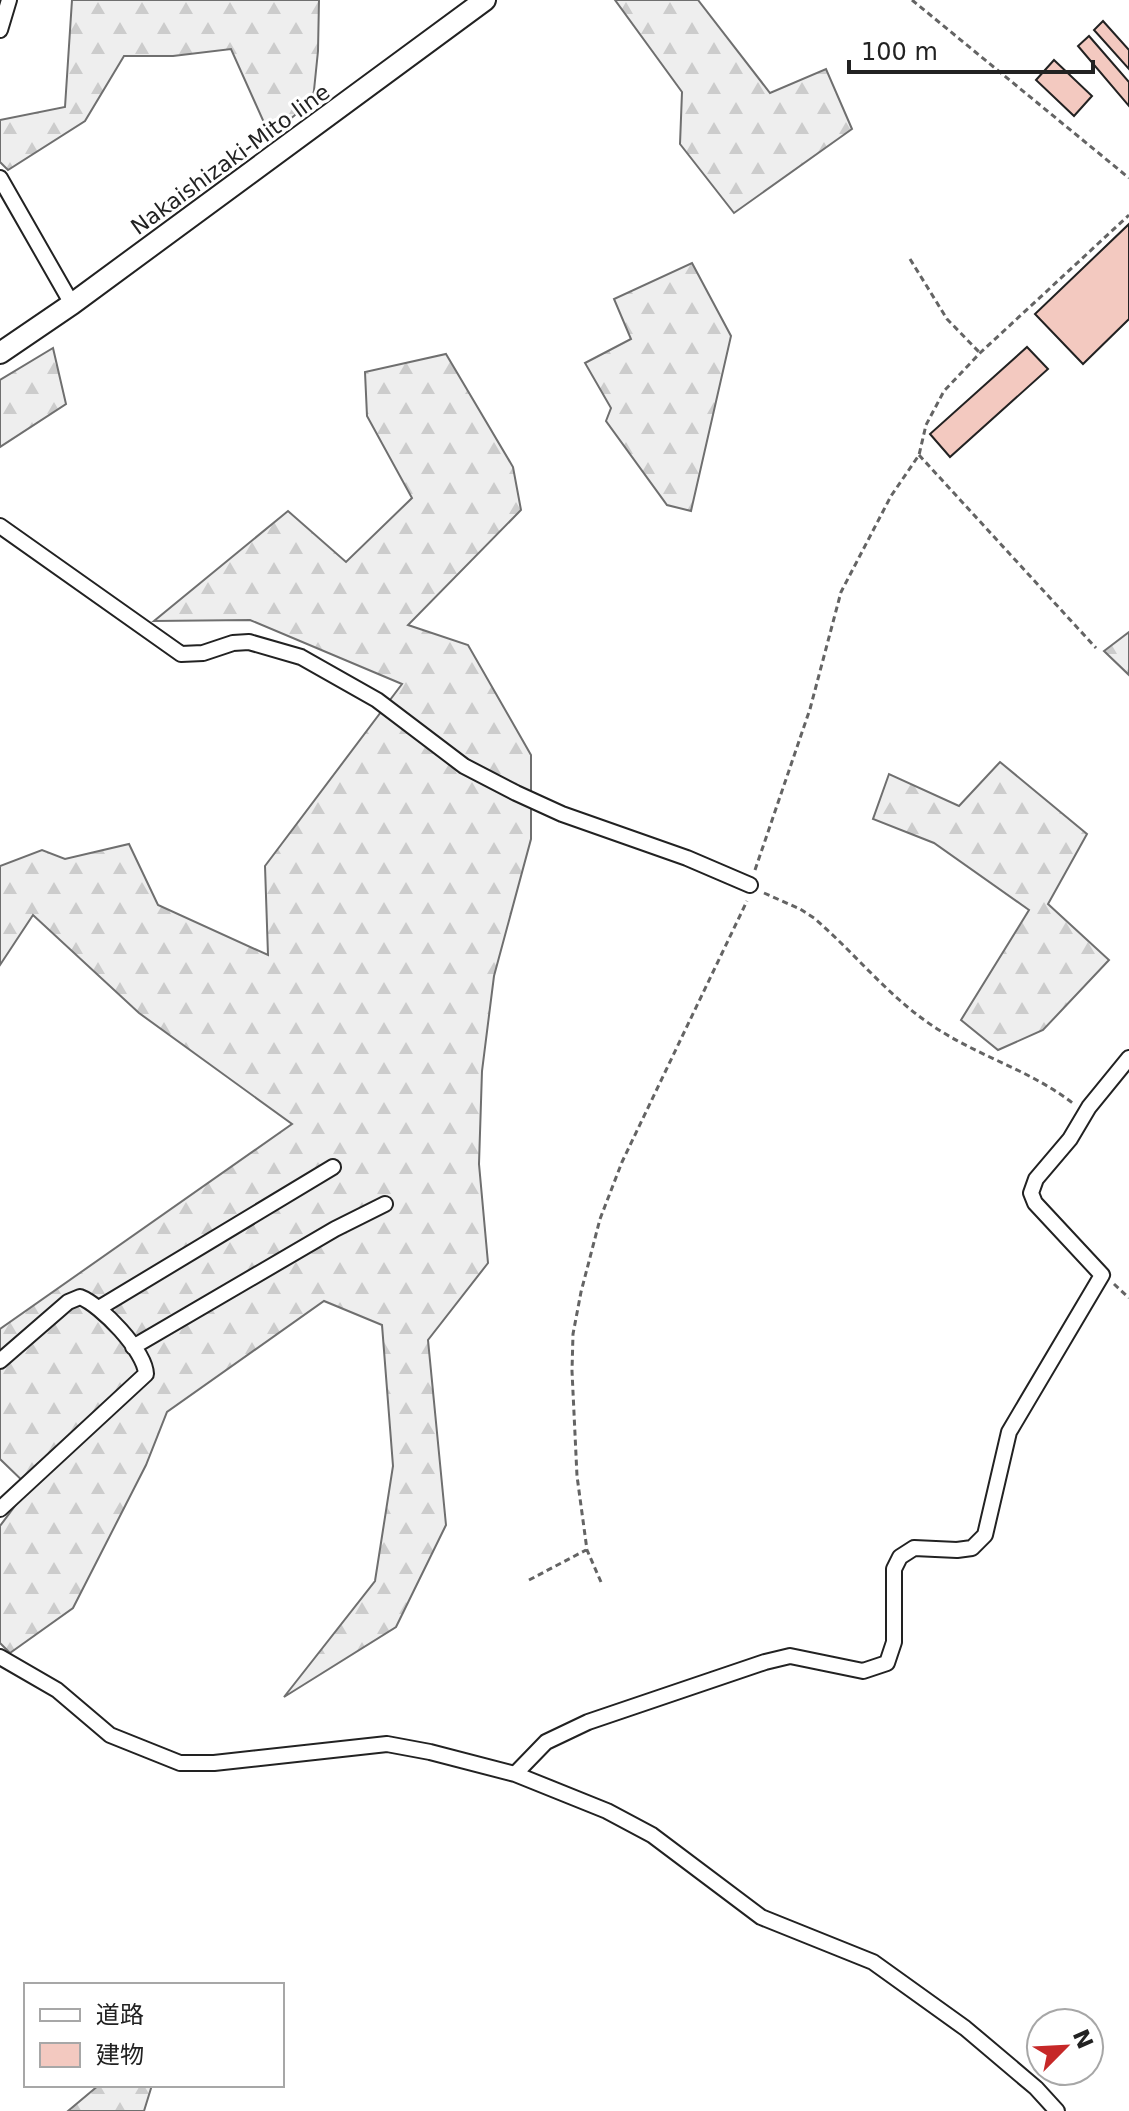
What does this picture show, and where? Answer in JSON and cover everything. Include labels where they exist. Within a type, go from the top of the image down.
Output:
[{"type":"main road","name":"Nakaishizaki-Mito line","points":[[0,353],[72,304],[485,0]]},
{"type":"street","points":[[0,30],[9,0]]},
{"type":"street","points":[[0,178],[72,304]]},
{"type":"street","points":[[0,526],[181,654],[203,653],[233,643],[249,642],[301,657],[377,700],[464,766],[516,793],[562,814],[687,858],[750,885]]},
{"type":"street","points":[[515,1774],[546,1742],[588,1722],[765,1662],[790,1656],[863,1671],[887,1663],[894,1642],[894,1569],[900,1557],[914,1548],[972,1548],[985,1535],[1009,1432],[1102,1275],[1035,1203],[1031,1193],[1036,1179],[1070,1139],[1083,1115],[1129,1058]]},
{"type":"street","points":[[99,1308],[333,1167]]},
{"type":"street","points":[[133,1347],[335,1229],[385,1204]]},
{"type":"street","points":[[0,1361],[68,1302],[80,1297],[99,1308],[133,1347],[145,1364],[146,1374],[0,1509]]},
{"type":"street","points":[[0,1657],[57,1690],[110,1735],[180,1763],[214,1763],[387,1744],[515,1774],[607,1811],[652,1835],[761,1917],[873,1962],[965,2028],[1036,2088],[1057,2111]]},
{"type":"path","points":[[912,0],[1129,178]]},
{"type":"path","points":[[601,1582],[587,1550],[577,1476],[572,1371],[573,1334],[592,1247],[622,1162],[748,898],[791,768],[841,592],[891,496],[919,455],[926,425],[944,391],[980,353],[1129,215]]},
{"type":"path","points":[[910,259],[947,319],[980,353]]},
{"type":"path","points":[[919,455],[1096,648]]},
{"type":"path","points":[[750,885],[814,918],[893,996],[939,1030],[1052,1089],[1083,1115]]},
{"type":"path","points":[[1102,1275],[1129,1298]]},
{"type":"path","points":[[529,1580],[587,1550]]},
{"type":"green space","points":[[72,0],[319,0],[313,100],[270,136],[231,49],[173,56],[124,56],[85,121],[8,170],[0,162],[0,120],[65,107]]},
{"type":"green space","points":[[615,0],[698,0],[770,93],[826,69],[852,129],[734,213],[680,144],[682,92]]},
{"type":"green space","points":[[692,263],[731,336],[691,511],[667,505],[606,421],[611,408],[585,363],[631,339],[614,299]]},
{"type":"green space","points":[[53,348],[66,404],[0,447],[0,380]]},
{"type":"green space","points":[[446,354],[513,467],[521,510],[408,625],[468,645],[531,755],[531,839],[494,976],[482,1071],[479,1164],[488,1263],[428,1340],[446,1525],[396,1627],[284,1697],[375,1581],[393,1466],[382,1325],[324,1301],[167,1412],[146,1465],[73,1608],[10,1653],[0,1643],[0,1526],[29,1487],[0,1459],[0,1329],[292,1124],[139,1013],[33,915],[0,965],[0,866],[42,850],[65,859],[129,844],[158,905],[268,955],[265,866],[402,684],[250,620],[154,621],[288,511],[346,562],[412,498],[367,416],[365,372]]},
{"type":"green space","points":[[1129,632],[1129,675],[1104,651]]},
{"type":"green space","points":[[1000,762],[1087,834],[1048,904],[1109,960],[1043,1030],[998,1050],[961,1020],[1029,910],[934,843],[873,819],[889,774],[959,806]]},
{"type":"green space","points":[[97,2087],[151,2087],[144,2111],[68,2111]]},
{"type":"building","points":[[1103,21],[1129,50],[1129,69],[1094,30]]},
{"type":"building","points":[[1089,36],[1129,82],[1129,106],[1078,46]]},
{"type":"building","points":[[1054,60],[1092,96],[1074,116],[1036,80]]},
{"type":"building","points":[[1129,224],[1129,319],[1083,364],[1035,314]]},
{"type":"building","points":[[1027,347],[1048,369],[950,457],[930,434]]}]
